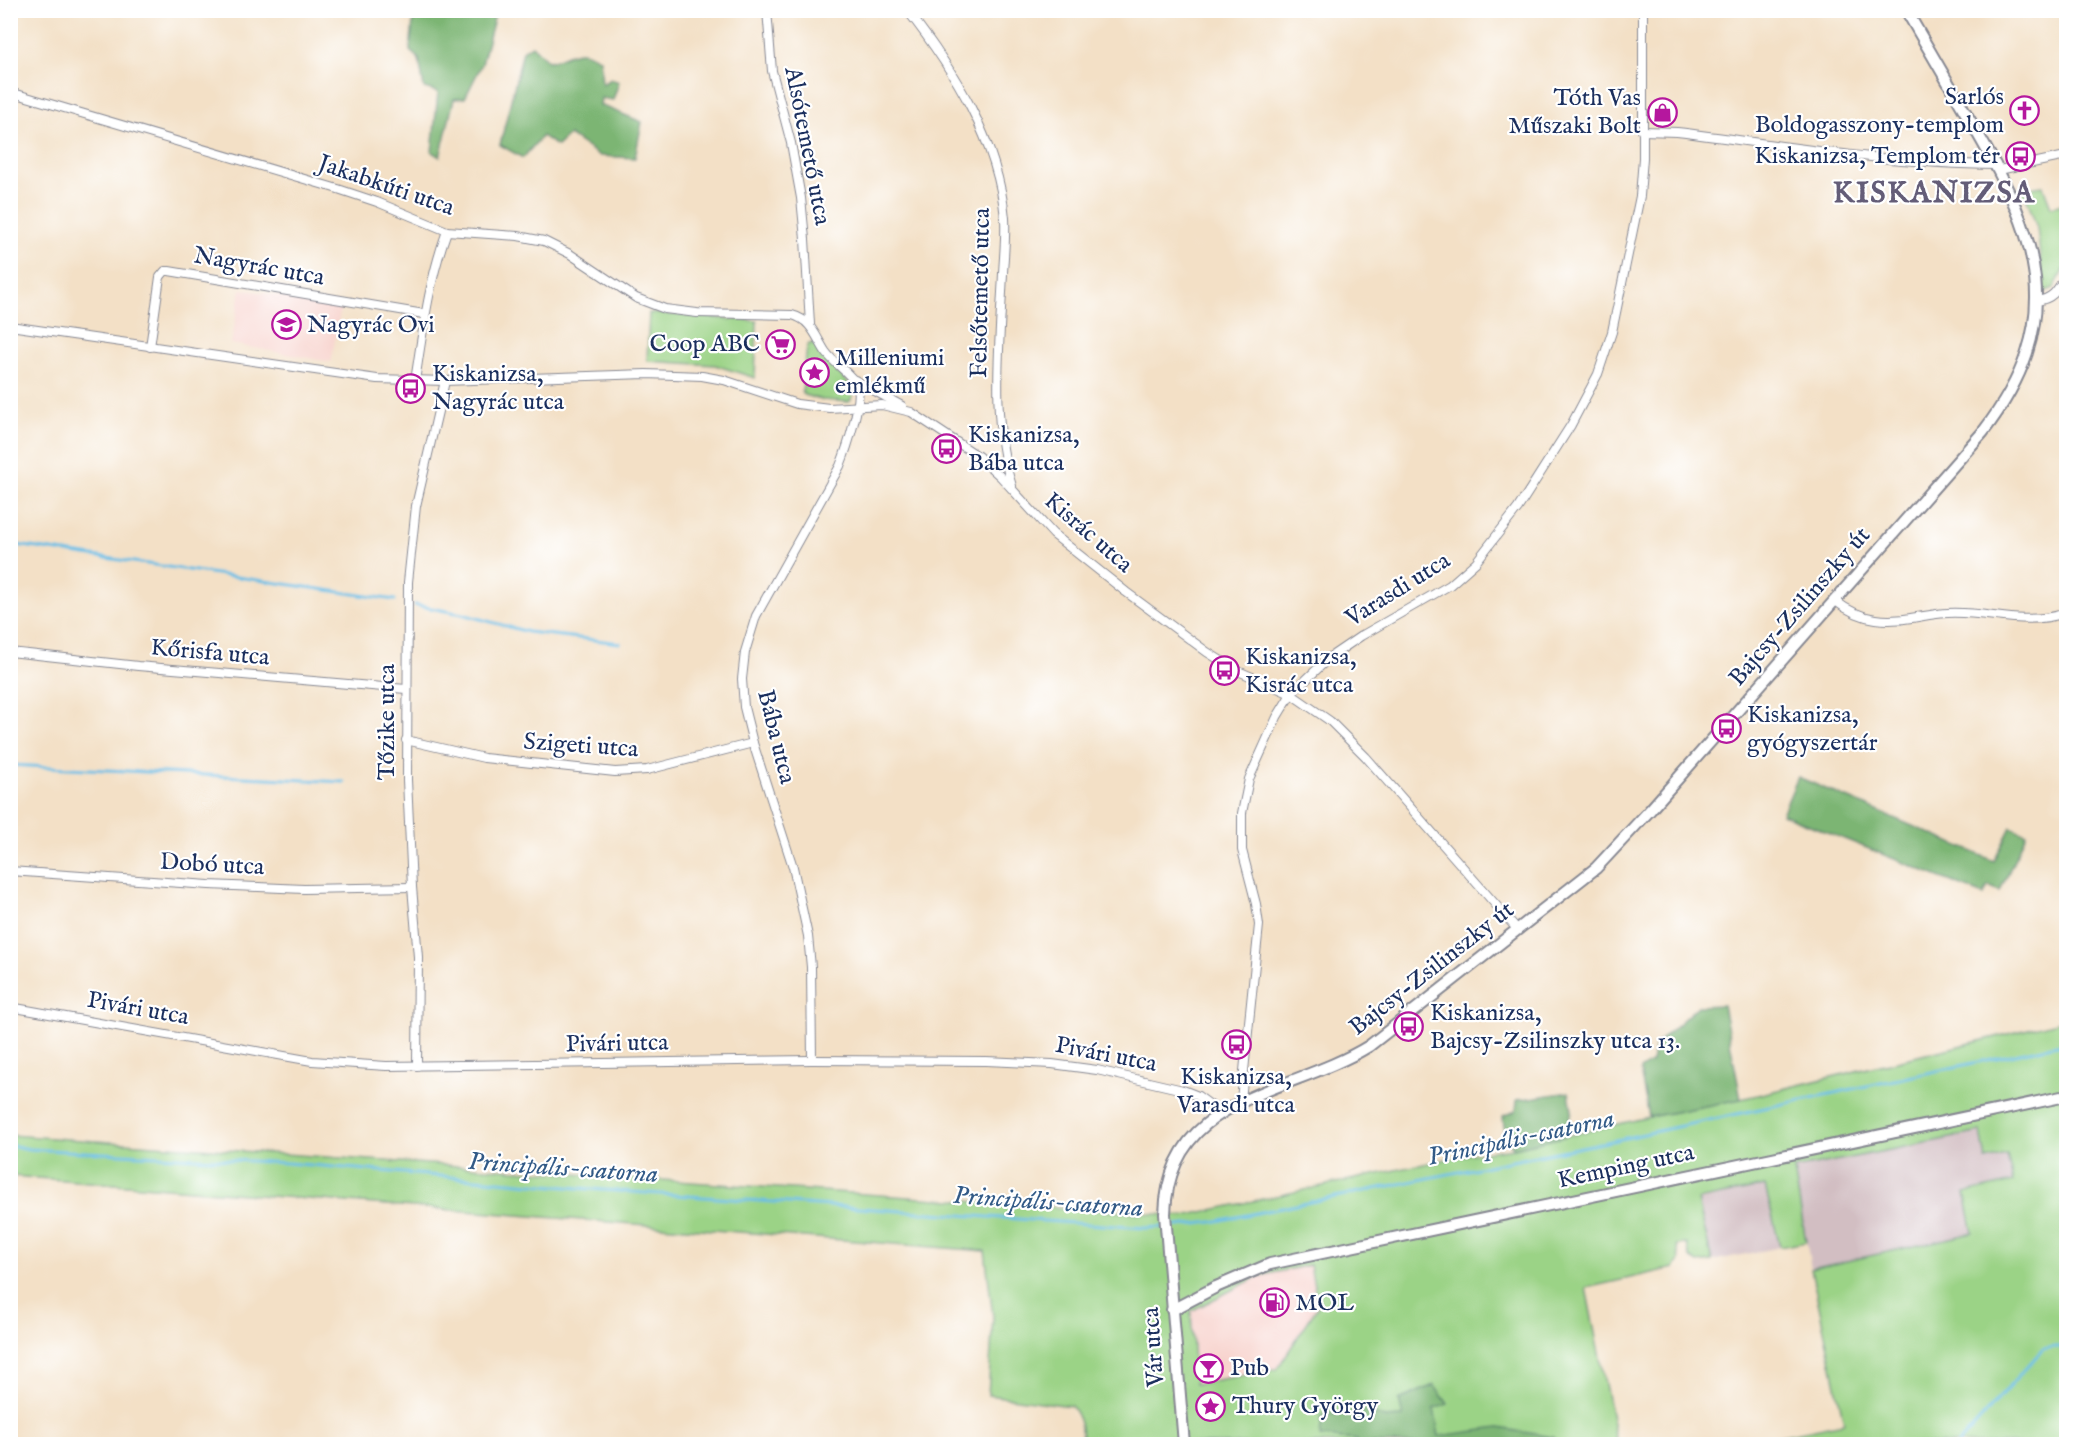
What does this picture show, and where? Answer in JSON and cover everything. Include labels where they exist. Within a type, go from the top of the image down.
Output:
[{"type":"street","name":"Alsótemető utca","points":[[767,10],[772,71],[791,143],[801,198],[810,324]]},
{"type":"street","name":"Felsőtemető utca","points":[[907,10],[947,68],[981,127],[1000,190],[1005,233],[999,363],[999,424],[1002,454],[1013,490]]},
{"type":"street","name":"Varasdi utca","points":[[1241,1100],[1259,925],[1242,850],[1242,813],[1249,779],[1276,717],[1291,694],[1308,676],[1346,646],[1450,585],[1466,572],[1491,545],[1518,508],[1587,398],[1612,332],[1640,196],[1643,158],[1643,10]]},
{"type":"street","name":"Bajcsy-Zsilinszky út","points":[[1167,1246],[1166,1214],[1170,1180],[1180,1154],[1197,1133],[1220,1112],[1241,1100],[1335,1065],[1360,1051],[1596,868],[1651,809],[1983,432],[2014,386],[2028,351],[2034,327],[2036,301],[2032,259],[2025,232],[2015,203],[1998,168],[1906,10]]},
{"type":"street","name":"Jakabkúti utca","points":[[10,92],[338,189],[377,202],[447,231],[518,236],[544,241],[585,263],[636,298],[665,309],[697,313],[792,315],[810,324]]},
{"type":"street","points":[[1642,131],[1677,132],[1884,158],[1998,168],[2067,156]]},
{"type":"street","points":[[415,381],[424,314],[437,258],[447,231]]},
{"type":"street","name":"Nagyrác utca","points":[[150,347],[160,277],[169,271],[424,314]]},
{"type":"street","points":[[2036,301],[2051,297],[2067,275]]},
{"type":"street","points":[[10,326],[350,376],[444,381],[646,374],[702,376],[733,382],[797,404],[856,407],[859,392],[851,378],[826,352],[810,324]]},
{"type":"street","points":[[851,378],[911,412]]},
{"type":"street","name":"Tőzike utca","points":[[417,1066],[418,957],[412,887],[406,740],[408,582],[411,536],[422,474],[444,381]]},
{"type":"street","name":"Kisrác utca","points":[[856,407],[882,405],[911,412],[978,456],[1053,534],[1126,592],[1207,652],[1236,670],[1291,694],[1325,717],[1366,757],[1517,929]]},
{"type":"street","name":"Bába utca","points":[[812,1060],[811,967],[808,936],[793,867],[753,743],[744,707],[742,679],[751,628],[764,600],[840,466],[856,407]]},
{"type":"street","points":[[1834,600],[1859,615],[1879,620],[1950,612],[2032,620],[2067,613]]},
{"type":"street","name":"Kőrisfa utca","points":[[10,652],[138,666],[406,689]]},
{"type":"street","name":"Szigeti utca","points":[[406,740],[484,758],[615,772],[647,770],[753,743]]},
{"type":"street","name":"Dobó utca","points":[[10,871],[304,889],[412,887]]},
{"type":"street","name":"Pivári utca","points":[[10,1007],[312,1061],[386,1066],[986,1060],[1072,1066],[1191,1093],[1220,1112]]},
{"type":"street","name":"Kemping utca","points":[[1172,1310],[1200,1294],[1261,1267],[1301,1257],[2067,1096]]},
{"type":"street","name":"Vár utca","points":[[1167,1246],[1184,1444]]},
{"type":"shaded area","name":"Nagyrác Ovi","points":[[241,289],[341,307],[331,362],[231,344]]},
{"type":"shaded area","points":[[1982,1132],[2007,1155],[2013,1182],[1973,1233],[1811,1269],[1794,1169]]},
{"type":"shaded area","points":[[1766,1186],[1780,1247],[1712,1261],[1698,1201]]},
{"type":"shaded area","points":[[1310,1265],[1318,1306],[1277,1369],[1195,1384],[1191,1311],[1259,1276]]},
{"type":"green space","points":[[414,11],[496,11],[482,64],[465,98],[454,99],[440,157],[432,152],[438,92],[424,88],[419,59],[410,51]]},
{"type":"green space","points":[[532,45],[548,61],[577,52],[600,59],[602,84],[611,79],[619,82],[613,100],[601,98],[600,105],[642,122],[635,158],[600,156],[569,135],[557,146],[542,136],[523,158],[500,145],[523,51]]},
{"type":"green space","points":[[2043,186],[2051,207],[2066,203],[2066,265],[2054,288],[2044,292],[2037,228],[2026,196],[2023,196],[2019,189]]},
{"type":"green space","points":[[649,313],[757,321],[755,378],[715,365],[647,361]]},
{"type":"green space","points":[[813,343],[852,387],[853,396],[849,402],[823,400],[804,395],[802,392],[807,347]]},
{"type":"green space","points":[[1798,777],[1994,861],[2011,827],[2026,834],[2000,891],[1988,886],[1984,895],[1782,814]]},
{"type":"green space","points":[[1723,1005],[1741,1099],[1649,1117],[1640,1070],[1652,1062],[1655,1045],[1698,1006]]},
{"type":"green space","points":[[2066,1020],[2066,1444],[1770,1444],[1769,1438],[1844,1423],[1811,1269],[1973,1233],[1965,1193],[2013,1182],[2007,1155],[1986,1160],[1981,1132],[1794,1169],[1806,1242],[1780,1247],[1765,1186],[1698,1200],[1712,1261],[1698,1263],[1690,1258],[1687,1244],[1677,1245],[1679,1261],[1674,1268],[1586,1288],[1617,1444],[1082,1444],[1080,1424],[1071,1406],[988,1395],[993,1317],[985,1251],[11,1176],[10,1135],[1184,1216],[1470,1154],[1514,1148],[1649,1117],[1741,1099]],"holes":[[[1310,1265],[1318,1306],[1277,1369],[1195,1384],[1191,1311],[1259,1276]]]},
{"type":"green space","points":[[1569,1092],[1572,1111],[1565,1136],[1514,1148],[1505,1138],[1503,1116],[1516,1111],[1517,1100]]},
{"type":"green space","points":[[1434,1385],[1448,1404],[1434,1409],[1439,1436],[1499,1428],[1552,1437],[1560,1444],[1357,1444],[1357,1440],[1320,1437],[1322,1415],[1368,1411],[1384,1418],[1403,1417],[1399,1400]]},
{"type":"waterway","points":[[10,544],[395,600]]},
{"type":"waterway","points":[[415,605],[462,614],[528,632],[620,643]]},
{"type":"waterway","points":[[10,765],[344,782]]},
{"type":"waterway","name":"Principális-csatorna","points":[[1169,1227],[1212,1222],[1621,1139],[2066,1043]]},
{"type":"waterway","name":"Principális-csatorna","points":[[10,1145],[29,1149],[287,1163],[590,1189],[1145,1228],[1163,1227]]},
{"type":"waterway","points":[[1958,1444],[2043,1349],[2066,1347]]},
{"type":"place","name":"Sarlós Boldogasszony-templom","points":[[2025,111]]},
{"type":"place","name":"Tóth Vas Műszaki Bolt","points":[[1662,112]]},
{"type":"place","name":"Kiskanizsa, Templom tér","points":[[2021,156]]},
{"type":"place","name":"Nagyrác Ovi","points":[[286,325]]},
{"type":"place","name":"Coop ABC","points":[[781,344]]},
{"type":"place","name":"Milleniumi emlékmű","points":[[814,372]]},
{"type":"place","name":"Kiskanizsa, Nagyrác utca","points":[[411,388]]},
{"type":"place","name":"Kiskanizsa, Bába utca","points":[[947,449]]},
{"type":"place","name":"Kiskanizsa, Kisrác utca","points":[[1224,671]]},
{"type":"place","name":"Kiskanizsa, gyógyszertár","points":[[1726,729]]},
{"type":"place","name":"Kiskanizsa, Bajcsy-Zsilinszky utca 13.","points":[[1409,1027]]},
{"type":"place","name":"Kiskanizsa, Varasdi utca","points":[[1236,1044]]},
{"type":"place","name":"MOL","points":[[1274,1303]]},
{"type":"place","name":"Pub","points":[[1209,1368]]},
{"type":"place","name":"Thury György","points":[[1211,1406]]},
{"type":"district","name":"KISKANIZSA","points":[[1934,194]]}]
